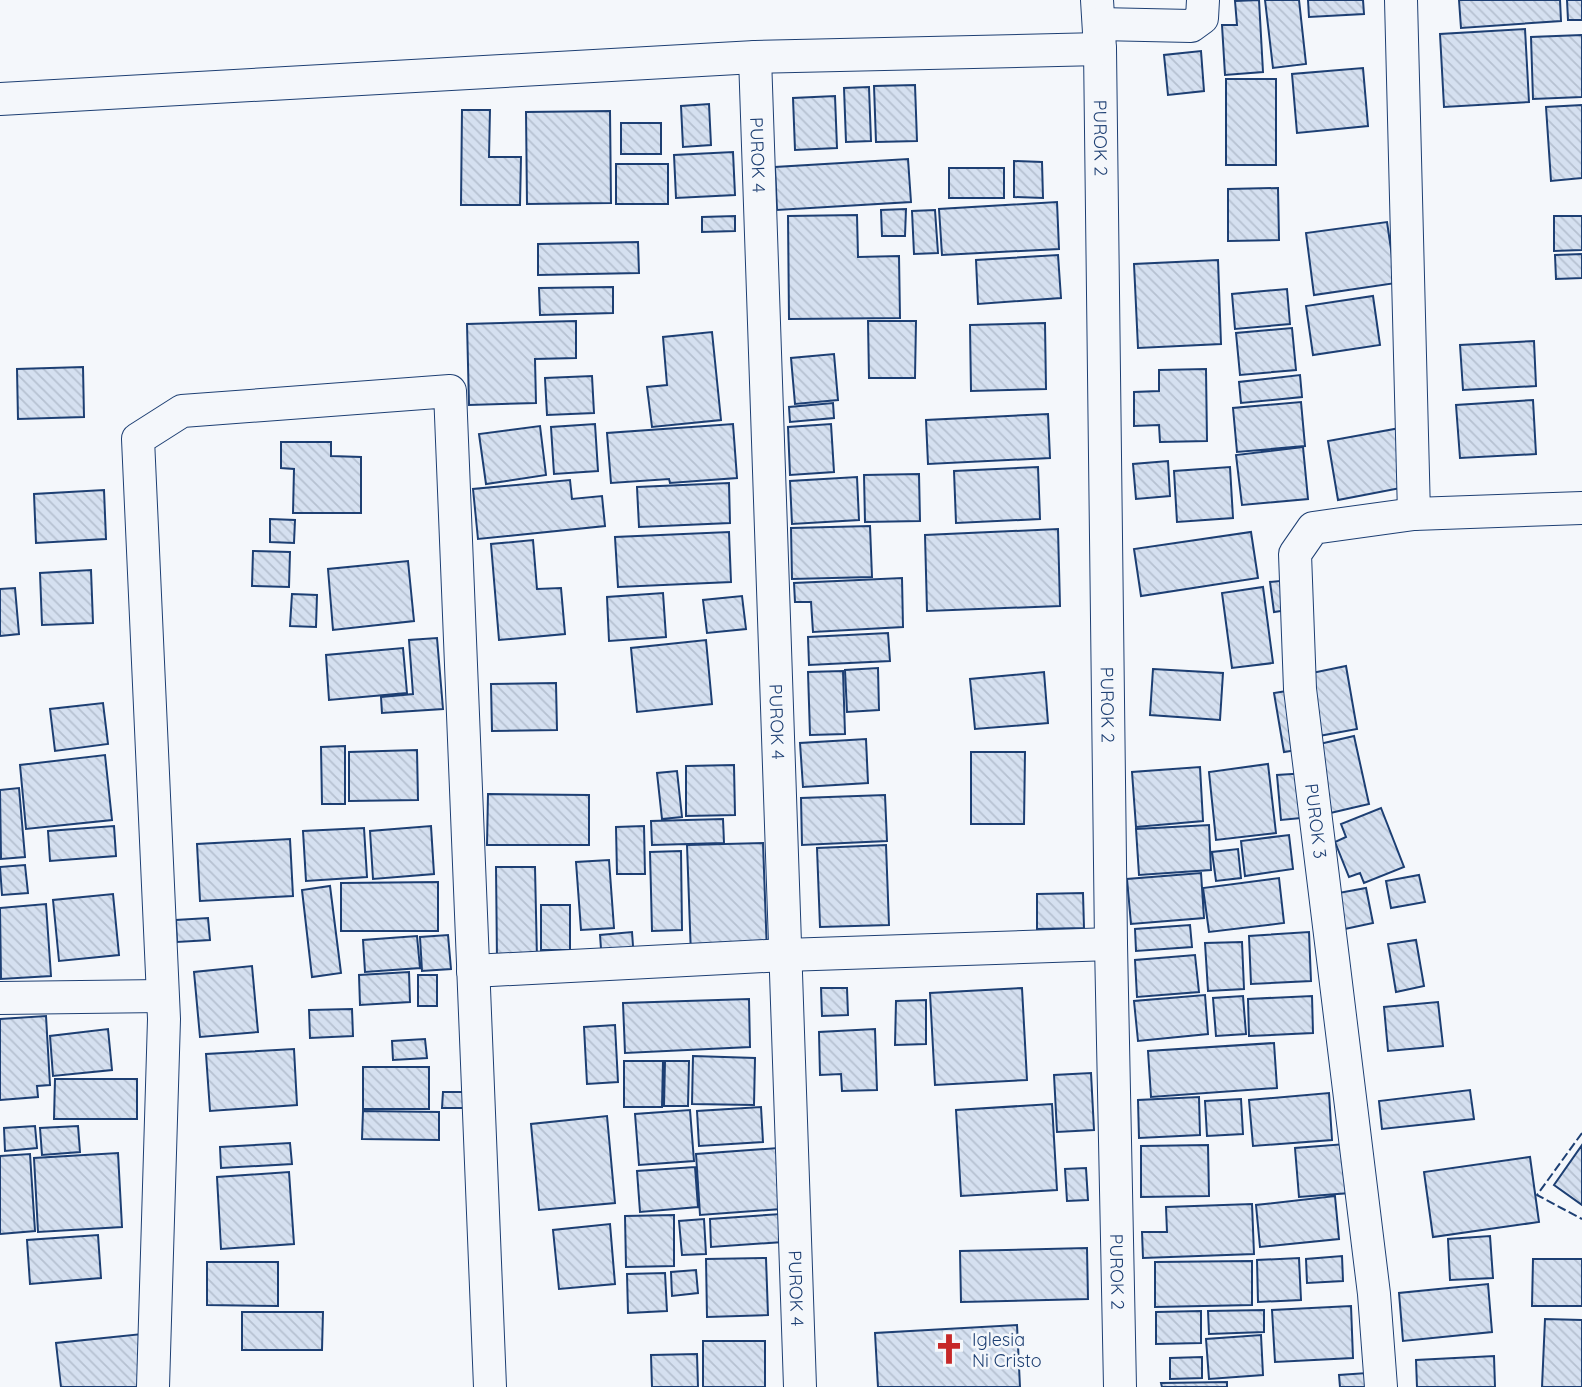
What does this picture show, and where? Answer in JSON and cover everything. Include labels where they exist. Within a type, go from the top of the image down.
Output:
[{"type":"street","points":[[0,99],[755,57],[1099,24],[1191,26],[1202,18],[1203,0]]},
{"type":"street","points":[[1401,0],[1414,514]]},
{"type":"street","name":"PUROK 2","points":[[1099,24],[1111,944],[1120,1387]]},
{"type":"street","name":"PUROK 4","points":[[755,57],[800,1387]]},
{"type":"street","points":[[153,1387],[164,1019],[138,439],[182,411],[450,391],[490,1387]]},
{"type":"street","name":"PUROK 3","points":[[1381,1387],[1374,1294],[1300,689],[1295,554],[1312,528],[1414,514],[1582,508]]},
{"type":"street","points":[[473,971],[785,955],[1111,944]]},
{"type":"street","points":[[0,998],[162,996]]},
{"type":"building","points":[[1259,0],[1263,72],[1225,75],[1222,25],[1237,25],[1235,1]]},
{"type":"building","points":[[1265,0],[1299,0],[1306,64],[1273,68]]},
{"type":"building","points":[[1308,0],[1363,0],[1364,14],[1309,17]]},
{"type":"building","points":[[1459,0],[1560,0],[1561,21],[1461,28]]},
{"type":"building","points":[[1567,0],[1582,0],[1582,20],[1568,20]]},
{"type":"building","points":[[1525,29],[1529,102],[1444,107],[1440,34]]},
{"type":"building","points":[[1582,35],[1582,97],[1533,99],[1531,37]]},
{"type":"building","points":[[1201,51],[1204,91],[1168,95],[1164,55]]},
{"type":"building","points":[[1363,68],[1368,126],[1297,133],[1292,74]]},
{"type":"building","points":[[1226,79],[1276,79],[1276,165],[1226,165]]},
{"type":"building","points":[[915,85],[917,141],[876,142],[874,86]]},
{"type":"building","points":[[869,87],[871,141],[846,142],[844,88]]},
{"type":"building","points":[[835,96],[837,148],[795,150],[793,98]]},
{"type":"building","points":[[709,104],[711,145],[683,147],[681,106]]},
{"type":"building","points":[[1582,105],[1582,178],[1551,181],[1546,107]]},
{"type":"building","points":[[462,110],[490,110],[489,157],[521,157],[520,205],[461,205]]},
{"type":"building","points":[[610,111],[611,203],[527,204],[526,112]]},
{"type":"building","points":[[621,123],[661,123],[661,154],[621,154]]},
{"type":"building","points":[[733,152],[735,195],[676,198],[674,155]]},
{"type":"building","points":[[908,159],[911,202],[777,210],[775,167]]},
{"type":"building","points":[[1014,161],[1042,162],[1043,198],[1014,197]]},
{"type":"building","points":[[616,164],[668,164],[668,204],[616,204]]},
{"type":"building","points":[[949,168],[1004,168],[1004,198],[949,198]]},
{"type":"building","points":[[1278,188],[1279,240],[1228,241],[1228,189]]},
{"type":"building","points":[[1057,202],[1059,249],[942,255],[939,209]]},
{"type":"building","points":[[906,209],[905,236],[882,236],[881,210]]},
{"type":"building","points":[[935,210],[938,253],[914,254],[912,211]]},
{"type":"building","points":[[857,215],[858,257],[899,256],[900,318],[789,319],[788,216]]},
{"type":"building","points":[[735,216],[735,231],[702,232],[702,217]]},
{"type":"building","points":[[1554,216],[1582,216],[1582,250],[1554,251]]},
{"type":"building","points":[[1387,222],[1396,283],[1314,295],[1306,233]]},
{"type":"building","points":[[638,242],[639,273],[538,275],[538,244]]},
{"type":"building","points":[[1582,254],[1582,278],[1556,279],[1555,255]]},
{"type":"building","points":[[1058,255],[1061,298],[978,304],[976,260]]},
{"type":"building","points":[[1218,260],[1221,344],[1138,348],[1134,264]]},
{"type":"building","points":[[613,287],[613,313],[540,315],[539,288]]},
{"type":"building","points":[[1287,289],[1290,324],[1235,329],[1232,294]]},
{"type":"building","points":[[1373,296],[1380,345],[1313,355],[1306,306]]},
{"type":"building","points":[[576,321],[576,358],[535,359],[536,403],[469,405],[467,324]]},
{"type":"building","points":[[868,321],[916,321],[915,378],[869,378]]},
{"type":"building","points":[[1045,323],[1046,389],[971,391],[970,325]]},
{"type":"building","points":[[1292,328],[1296,370],[1240,375],[1236,333]]},
{"type":"building","points":[[712,332],[721,420],[652,427],[647,387],[667,385],[663,337]]},
{"type":"building","points":[[1534,341],[1536,386],[1463,390],[1460,345]]},
{"type":"building","points":[[834,354],[838,400],[795,404],[791,358]]},
{"type":"building","points":[[83,367],[84,417],[18,419],[17,369]]},
{"type":"building","points":[[1206,369],[1207,441],[1160,442],[1159,425],[1134,426],[1134,392],[1159,391],[1159,370]]},
{"type":"building","points":[[1300,375],[1302,397],[1241,403],[1239,382]]},
{"type":"building","points":[[592,376],[594,413],[547,415],[545,378]]},
{"type":"building","points":[[1533,400],[1536,454],[1460,458],[1456,405]]},
{"type":"building","points":[[1301,402],[1305,446],[1237,452],[1233,408]]},
{"type":"building","points":[[833,403],[834,418],[790,422],[789,407]]},
{"type":"building","points":[[1048,414],[1050,458],[928,464],[926,420]]},
{"type":"building","points":[[595,424],[598,471],[554,474],[551,427]]},
{"type":"building","points":[[733,424],[737,478],[670,483],[669,479],[611,483],[607,433]]},
{"type":"building","points":[[831,424],[834,472],[790,475],[788,427]]},
{"type":"building","points":[[540,426],[546,475],[486,484],[479,434]]},
{"type":"building","points":[[1400,428],[1411,486],[1338,500],[1328,441]]},
{"type":"building","points":[[281,442],[331,442],[331,456],[361,457],[361,513],[293,513],[294,469],[281,468]]},
{"type":"building","points":[[1303,447],[1308,499],[1242,505],[1236,455]]},
{"type":"building","points":[[1168,461],[1170,496],[1136,499],[1133,464]]},
{"type":"building","points":[[1038,467],[1040,519],[956,523],[954,471]]},
{"type":"building","points":[[1230,467],[1233,518],[1177,522],[1174,471]]},
{"type":"building","points":[[919,474],[920,521],[865,522],[864,475]]},
{"type":"building","points":[[857,477],[859,520],[792,524],[790,481]]},
{"type":"building","points":[[570,480],[572,499],[602,496],[605,526],[478,539],[473,489]]},
{"type":"building","points":[[729,483],[730,523],[639,527],[637,487]]},
{"type":"building","points":[[104,490],[106,539],[36,543],[34,494]]},
{"type":"building","points":[[270,519],[295,520],[294,543],[270,542]]},
{"type":"building","points":[[870,526],[872,577],[792,579],[791,528]]},
{"type":"building","points":[[1058,529],[1060,606],[927,611],[925,535]]},
{"type":"building","points":[[729,532],[731,582],[618,587],[615,537]]},
{"type":"building","points":[[1251,532],[1258,578],[1141,596],[1134,549]]},
{"type":"building","points":[[533,540],[537,589],[561,588],[565,634],[499,640],[491,544]]},
{"type":"building","points":[[253,551],[290,552],[289,587],[252,586]]},
{"type":"building","points":[[408,561],[414,621],[333,630],[328,569]]},
{"type":"building","points":[[91,570],[93,623],[42,625],[40,573]]},
{"type":"building","points":[[902,578],[903,627],[813,632],[811,602],[795,602],[794,583]]},
{"type":"building","points":[[1290,580],[1294,609],[1274,612],[1270,582]]},
{"type":"building","points":[[1263,587],[1273,663],[1232,668],[1222,593]]},
{"type":"building","points":[[15,588],[19,634],[0,636],[0,589]]},
{"type":"building","points":[[663,593],[666,637],[609,641],[607,597]]},
{"type":"building","points":[[292,594],[317,595],[316,627],[290,626]]},
{"type":"building","points":[[742,596],[746,629],[707,633],[703,600]]},
{"type":"building","points":[[888,633],[890,661],[809,665],[808,637]]},
{"type":"building","points":[[437,638],[443,709],[382,713],[381,697],[413,694],[409,640]]},
{"type":"building","points":[[706,640],[712,704],[637,712],[631,648]]},
{"type":"building","points":[[403,648],[407,693],[329,700],[326,655]]},
{"type":"building","points":[[1346,666],[1357,729],[1319,736],[1307,674]]},
{"type":"building","points":[[878,668],[879,710],[847,712],[845,670]]},
{"type":"building","points":[[1153,669],[1223,673],[1220,720],[1150,715]]},
{"type":"building","points":[[843,671],[845,734],[810,735],[808,672]]},
{"type":"building","points":[[1044,672],[1048,723],[975,729],[970,679]]},
{"type":"building","points":[[556,683],[557,730],[492,731],[491,684]]},
{"type":"building","points":[[1293,690],[1303,749],[1284,752],[1274,693]]},
{"type":"building","points":[[103,703],[108,744],[55,751],[50,709]]},
{"type":"building","points":[[1354,736],[1369,804],[1326,814],[1311,746]]},
{"type":"building","points":[[866,739],[868,783],[803,787],[800,743]]},
{"type":"building","points":[[345,746],[345,804],[322,804],[321,747]]},
{"type":"building","points":[[417,750],[418,800],[349,801],[349,752]]},
{"type":"building","points":[[971,752],[1025,752],[1024,824],[971,824]]},
{"type":"building","points":[[105,755],[112,820],[26,829],[20,765]]},
{"type":"building","points":[[1268,764],[1276,833],[1216,840],[1209,772]]},
{"type":"building","points":[[734,765],[735,815],[686,816],[686,766]]},
{"type":"building","points":[[1200,767],[1203,821],[1136,827],[1132,772]]},
{"type":"building","points":[[677,771],[682,817],[662,819],[657,773]]},
{"type":"building","points":[[1307,773],[1311,817],[1281,820],[1277,775]]},
{"type":"building","points":[[19,788],[25,857],[1,859],[0,790]]},
{"type":"building","points":[[488,794],[589,795],[589,845],[487,845]]},
{"type":"building","points":[[885,795],[887,841],[802,845],[801,798]]},
{"type":"building","points":[[1381,808],[1404,867],[1364,883],[1360,873],[1349,877],[1335,842],[1346,837],[1341,824]]},
{"type":"building","points":[[723,819],[724,843],[652,845],[651,821]]},
{"type":"building","points":[[1209,825],[1211,870],[1139,875],[1136,829]]},
{"type":"building","points":[[114,826],[116,856],[50,861],[48,831]]},
{"type":"building","points":[[431,826],[434,874],[373,879],[370,831]]},
{"type":"building","points":[[644,826],[645,874],[617,874],[616,827]]},
{"type":"building","points":[[364,828],[367,877],[306,881],[303,831]]},
{"type":"building","points":[[1289,835],[1293,869],[1245,876],[1241,841]]},
{"type":"building","points":[[290,839],[293,896],[200,901],[197,844]]},
{"type":"building","points":[[763,843],[767,953],[691,956],[687,845]]},
{"type":"building","points":[[886,845],[889,925],[820,927],[817,848]]},
{"type":"building","points":[[1238,849],[1241,878],[1216,881],[1212,852]]},
{"type":"building","points":[[681,851],[682,930],[652,931],[650,852]]},
{"type":"building","points":[[609,860],[614,928],[581,930],[576,862]]},
{"type":"building","points":[[25,865],[28,893],[2,895],[0,867]]},
{"type":"building","points":[[496,867],[535,867],[537,959],[497,960]]},
{"type":"building","points":[[1201,873],[1204,918],[1131,924],[1127,879]]},
{"type":"building","points":[[1419,875],[1425,902],[1391,908],[1386,881]]},
{"type":"building","points":[[1279,878],[1284,923],[1209,932],[1203,888]]},
{"type":"building","points":[[438,882],[438,931],[341,931],[341,883]]},
{"type":"building","points":[[330,886],[341,973],[312,977],[302,890]]},
{"type":"building","points":[[1366,888],[1373,923],[1340,930],[1333,894]]},
{"type":"building","points":[[1083,893],[1084,928],[1037,929],[1037,894]]},
{"type":"building","points":[[113,894],[119,955],[59,961],[53,900]]},
{"type":"building","points":[[46,904],[51,976],[1,979],[0,908]]},
{"type":"building","points":[[541,905],[570,905],[570,950],[541,950]]},
{"type":"building","points":[[208,918],[210,940],[177,942],[176,920]]},
{"type":"building","points":[[1190,925],[1192,947],[1136,951],[1135,929]]},
{"type":"building","points":[[632,932],[634,960],[602,962],[600,935]]},
{"type":"building","points":[[1309,932],[1311,981],[1251,984],[1249,936]]},
{"type":"building","points":[[448,935],[451,969],[422,971],[420,937]]},
{"type":"building","points":[[417,936],[420,968],[365,972],[363,940]]},
{"type":"building","points":[[1416,940],[1424,986],[1396,992],[1388,944]]},
{"type":"building","points":[[1242,942],[1244,989],[1208,991],[1205,943]]},
{"type":"building","points":[[1195,955],[1199,992],[1137,997],[1135,960]]},
{"type":"building","points":[[252,966],[258,1032],[200,1037],[194,972]]},
{"type":"building","points":[[409,972],[410,1002],[360,1005],[359,975]]},
{"type":"building","points":[[418,975],[437,975],[437,1006],[418,1006]]},
{"type":"building","points":[[821,988],[847,988],[848,1015],[822,1016]]},
{"type":"building","points":[[1022,988],[1027,1080],[935,1085],[930,993]]},
{"type":"building","points":[[1205,995],[1208,1034],[1138,1041],[1134,1001]]},
{"type":"building","points":[[1243,996],[1246,1034],[1216,1036],[1213,998]]},
{"type":"building","points":[[1312,996],[1313,1033],[1249,1036],[1248,999]]},
{"type":"building","points":[[749,999],[750,1047],[625,1053],[623,1003]]},
{"type":"building","points":[[926,1000],[926,1044],[895,1045],[896,1001]]},
{"type":"building","points":[[1438,1002],[1443,1046],[1388,1051],[1384,1007]]},
{"type":"building","points":[[352,1009],[353,1036],[310,1038],[309,1010]]},
{"type":"building","points":[[46,1016],[50,1085],[37,1086],[38,1097],[0,1100],[0,1019]]},
{"type":"building","points":[[615,1025],[618,1082],[587,1084],[584,1027]]},
{"type":"building","points":[[108,1029],[112,1070],[53,1076],[50,1036]]},
{"type":"building","points":[[875,1029],[877,1090],[842,1091],[841,1074],[820,1075],[819,1032]]},
{"type":"building","points":[[425,1039],[427,1058],[393,1060],[392,1041]]},
{"type":"building","points":[[1274,1043],[1277,1088],[1151,1097],[1148,1051]]},
{"type":"building","points":[[294,1049],[297,1105],[210,1111],[206,1054]]},
{"type":"building","points":[[693,1056],[755,1058],[754,1105],[692,1104]]},
{"type":"building","points":[[624,1061],[663,1061],[662,1107],[624,1107]]},
{"type":"building","points":[[665,1061],[689,1061],[688,1106],[664,1106]]},
{"type":"building","points":[[363,1067],[429,1067],[429,1109],[363,1109]]},
{"type":"building","points":[[1091,1073],[1094,1130],[1057,1132],[1054,1075]]},
{"type":"building","points":[[55,1079],[137,1079],[137,1119],[54,1119]]},
{"type":"building","points":[[1470,1090],[1474,1119],[1382,1129],[1379,1101]]},
{"type":"building","points":[[443,1092],[466,1092],[466,1108],[442,1108]]},
{"type":"building","points":[[1329,1093],[1332,1140],[1253,1146],[1249,1100]]},
{"type":"building","points":[[1199,1097],[1200,1135],[1139,1138],[1138,1100]]},
{"type":"building","points":[[1241,1099],[1243,1134],[1207,1136],[1205,1101]]},
{"type":"building","points":[[1052,1104],[1057,1190],[961,1196],[956,1110]]},
{"type":"building","points":[[761,1107],[763,1142],[699,1146],[697,1111]]},
{"type":"building","points":[[690,1110],[694,1161],[639,1165],[635,1114]]},
{"type":"building","points":[[363,1111],[439,1112],[439,1140],[362,1139]]},
{"type":"building","points":[[607,1116],[615,1203],[539,1210],[531,1124]]},
{"type":"building","points":[[35,1126],[37,1148],[5,1151],[4,1128]]},
{"type":"building","points":[[78,1126],[80,1152],[42,1155],[40,1128]]},
{"type":"building","points":[[290,1143],[292,1164],[221,1168],[220,1147]]},
{"type":"building","points":[[1346,1144],[1350,1193],[1299,1197],[1295,1148]]},
{"type":"building","points":[[1208,1145],[1209,1196],[1141,1197],[1141,1146]]},
{"type":"building","points":[[1582,1145],[1582,1205],[1554,1185]]},
{"type":"building","points":[[778,1148],[781,1209],[700,1215],[696,1154]]},
{"type":"building","points":[[118,1153],[122,1227],[38,1232],[34,1158]]},
{"type":"building","points":[[30,1154],[35,1231],[0,1234],[0,1156]]},
{"type":"building","points":[[1530,1157],[1539,1222],[1433,1237],[1424,1172]]},
{"type":"building","points":[[695,1167],[698,1207],[640,1212],[637,1171]]},
{"type":"building","points":[[1086,1168],[1088,1200],[1067,1201],[1065,1169]]},
{"type":"building","points":[[289,1172],[294,1244],[221,1249],[217,1177]]},
{"type":"building","points":[[1335,1196],[1339,1239],[1260,1247],[1256,1205]]},
{"type":"building","points":[[1252,1204],[1254,1254],[1143,1258],[1142,1232],[1167,1232],[1166,1207]]},
{"type":"building","points":[[781,1214],[783,1242],[711,1247],[710,1219]]},
{"type":"building","points":[[674,1215],[674,1266],[626,1267],[625,1216]]},
{"type":"building","points":[[704,1219],[706,1254],[682,1255],[679,1221]]},
{"type":"building","points":[[610,1224],[615,1284],[559,1289],[553,1230]]},
{"type":"building","points":[[98,1235],[101,1278],[30,1284],[27,1240]]},
{"type":"building","points":[[1490,1236],[1493,1278],[1450,1280],[1448,1239]]},
{"type":"building","points":[[1087,1248],[1088,1299],[961,1302],[960,1251]]},
{"type":"building","points":[[1342,1256],[1343,1281],[1307,1283],[1306,1259]]},
{"type":"building","points":[[766,1258],[768,1315],[707,1317],[706,1259]]},
{"type":"building","points":[[1299,1258],[1301,1300],[1258,1302],[1257,1260]]},
{"type":"building","points":[[1533,1259],[1582,1259],[1582,1306],[1532,1306]]},
{"type":"building","points":[[1252,1261],[1252,1305],[1155,1307],[1155,1262]]},
{"type":"building","points":[[207,1262],[278,1262],[278,1306],[207,1305]]},
{"type":"building","points":[[696,1270],[698,1293],[672,1296],[671,1272]]},
{"type":"building","points":[[665,1273],[667,1311],[628,1313],[627,1274]]},
{"type":"building","points":[[1488,1284],[1492,1332],[1403,1341],[1399,1293]]},
{"type":"building","points":[[1351,1306],[1353,1358],[1275,1362],[1272,1310]]},
{"type":"building","points":[[1264,1310],[1264,1332],[1209,1334],[1208,1311]]},
{"type":"building","points":[[1201,1311],[1201,1343],[1156,1344],[1156,1312]]},
{"type":"building","points":[[242,1312],[323,1312],[322,1350],[242,1350]]},
{"type":"building","points":[[1545,1319],[1582,1320],[1582,1387],[1542,1387]]},
{"type":"building","points":[[1017,1325],[1020,1387],[878,1387],[875,1333]]},
{"type":"building","points":[[142,1334],[147,1387],[61,1387],[56,1343]]},
{"type":"building","points":[[1261,1335],[1263,1375],[1209,1379],[1206,1339]]},
{"type":"building","points":[[703,1341],[765,1341],[765,1387],[703,1387]]},
{"type":"building","points":[[697,1354],[698,1387],[652,1387],[651,1355]]},
{"type":"building","points":[[1494,1356],[1495,1387],[1417,1387],[1416,1360]]},
{"type":"building","points":[[1202,1357],[1202,1378],[1170,1379],[1170,1358]]},
{"type":"building","points":[[1367,1373],[1368,1387],[1340,1387],[1339,1375]]},
{"type":"building","points":[[1227,1382],[1227,1387],[1162,1387],[1161,1383]]},
{"type":"fence","points":[[1582,1133],[1537,1195],[1582,1219]]},
{"type":"place","name":"Iglesia Ni Cristo","points":[[949,1349]]}]
